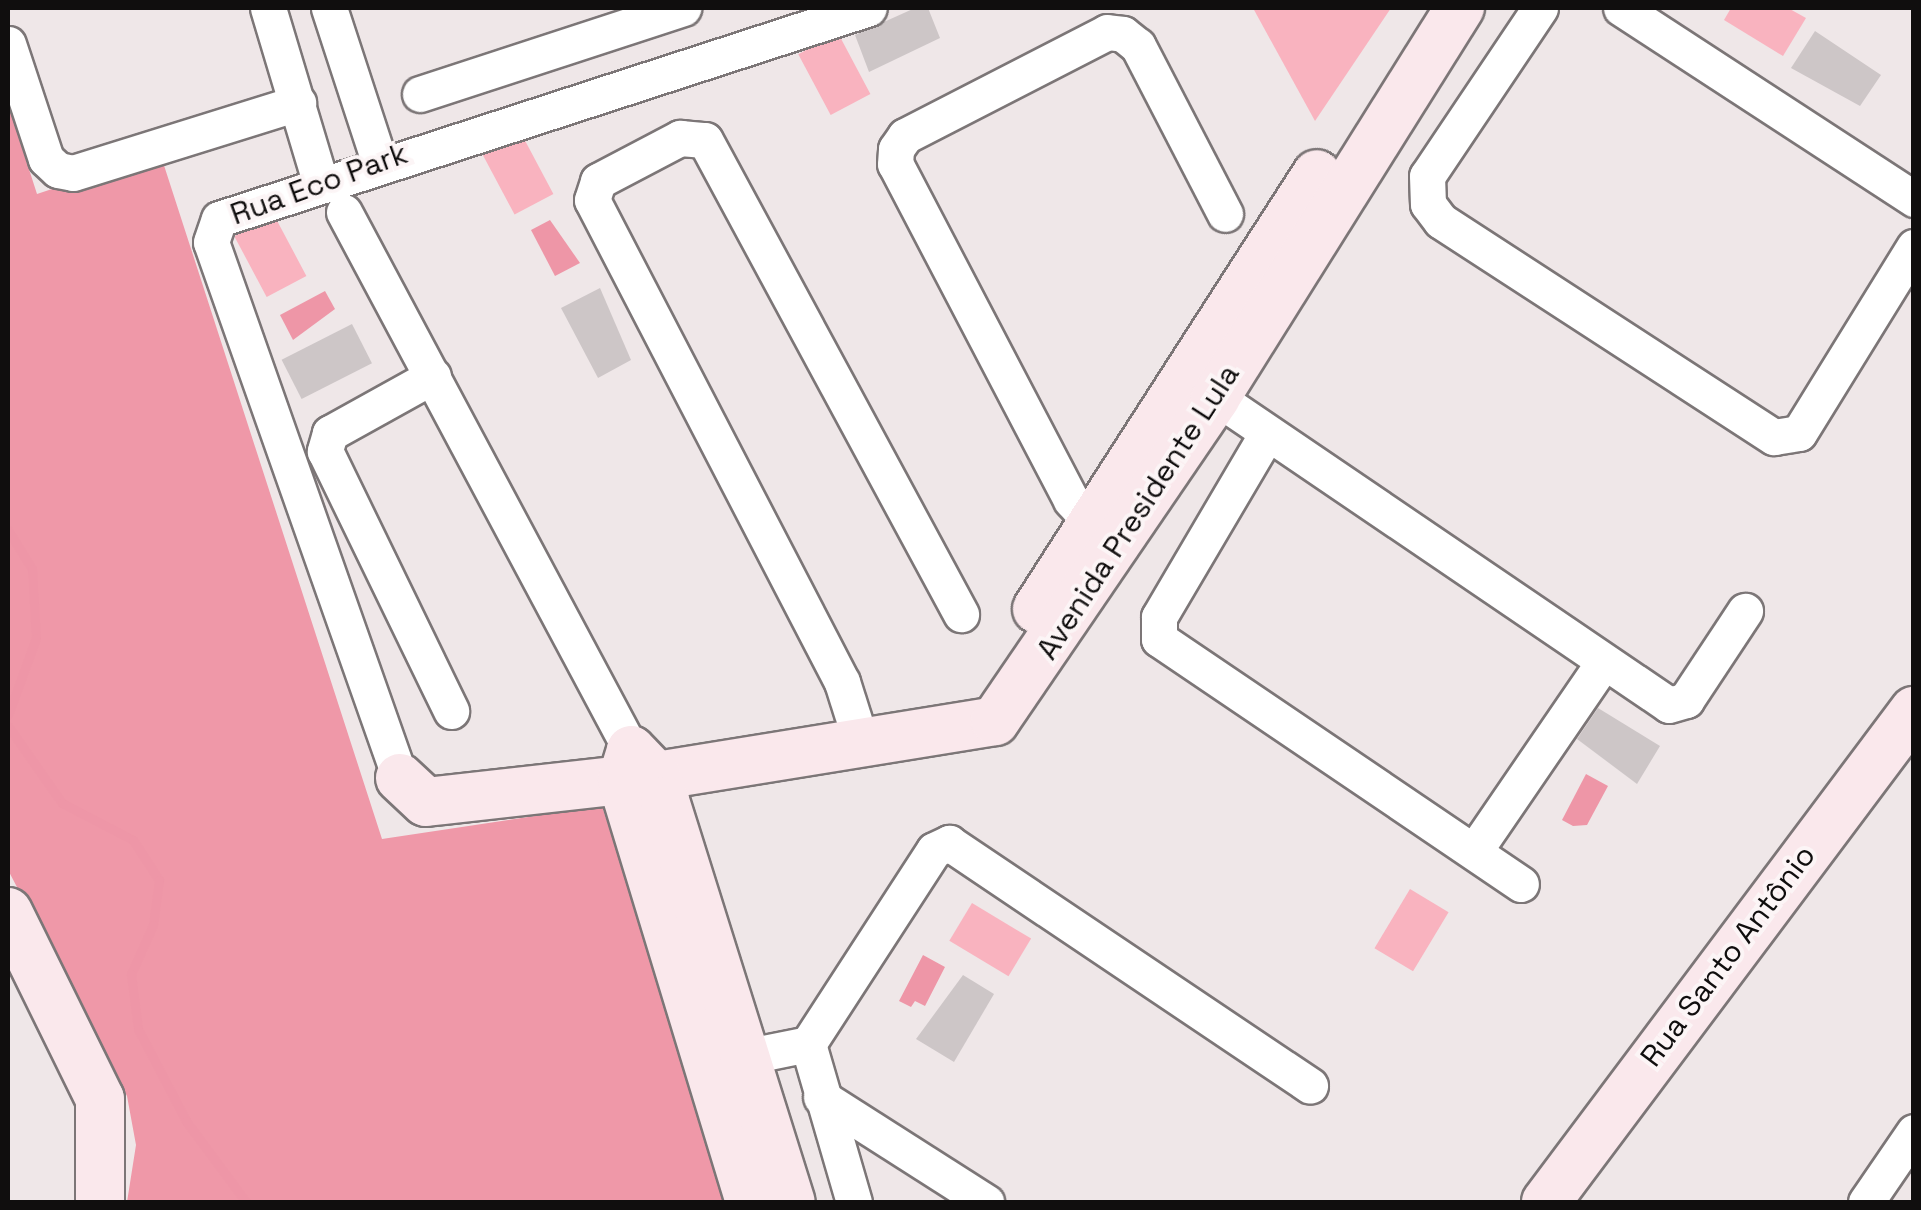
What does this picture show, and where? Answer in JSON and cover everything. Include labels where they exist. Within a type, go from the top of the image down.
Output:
[{"type":"street","points":[[268,8],[320,181]]},
{"type":"street","points":[[329,8],[379,161]]},
{"type":"street","points":[[420,94],[682,8]]},
{"type":"street","name":"Rua Eco Park","points":[[400,778],[211,242],[229,210],[869,8]]},
{"type":"street","name":"Avenida Presidente Lula","points":[[1200,387],[1425,8]]},
{"type":"street","name":"Avenida Presidente Lula","points":[[400,778],[426,802],[858,730],[995,721],[1102,536],[1460,8]]},
{"type":"street","points":[[1540,8],[1428,176],[1428,204],[1441,221],[1774,437],[1798,433],[1914,247]]},
{"type":"street","points":[[1621,8],[1914,199]]},
{"type":"street","points":[[1102,536],[895,164],[896,149],[905,136],[1107,32],[1124,34],[1138,46],[1226,214]]},
{"type":"street","points":[[8,44],[46,159],[58,170],[73,173],[298,103]]},
{"type":"street","points":[[858,730],[592,200],[598,181],[680,138],[705,140],[960,614]]},
{"type":"street","points":[[344,212],[434,376],[636,769],[744,1056],[791,1202]]},
{"type":"street","points":[[434,376],[330,433],[325,451],[451,711]]},
{"type":"street","points":[[1200,387],[1266,437],[1603,663],[1678,705],[1745,611]]},
{"type":"street","points":[[1266,437],[1159,617],[1159,638],[1522,884]]},
{"type":"street","points":[[1475,850],[1603,663]]},
{"type":"street","name":"Rua Santo Antônio","points":[[1546,1202],[1914,711]]},
{"type":"street","points":[[636,769],[750,1202]]},
{"type":"street","points":[[744,1056],[808,1044],[934,850],[950,843],[1310,1086]]},
{"type":"street","points":[[8,912],[100,1100],[100,1202]]},
{"type":"street","points":[[808,1044],[854,1202]]},
{"type":"street","points":[[821,1097],[986,1202]]},
{"type":"street","points":[[1866,1202],[1914,1132]]},
{"type":"shaded area","points":[[1253,8],[1391,8],[1315,121]]},
{"type":"shaded area","points":[[1731,8],[1788,8],[1806,18],[1783,56],[1724,20]]},
{"type":"shaded area","points":[[838,33],[870,94],[831,115],[798,54]]},
{"type":"shaded area","points":[[8,104],[37,194],[160,153],[382,839],[602,806],[730,1202],[127,1202],[136,1145],[127,1096],[8,870]]},
{"type":"shaded area","points":[[521,133],[553,194],[515,215],[482,154]]},
{"type":"shaded area","points":[[274,215],[306,276],[267,297],[234,236]]},
{"type":"shaded area","points":[[550,220],[580,263],[555,276],[531,230]]},
{"type":"shaded area","points":[[325,291],[335,309],[293,340],[280,315]]},
{"type":"shaded area","points":[[1586,774],[1608,786],[1587,825],[1573,826],[1562,820]]},
{"type":"shaded area","points":[[1410,889],[1449,912],[1413,971],[1374,948]]},
{"type":"shaded area","points":[[972,903],[1031,939],[1008,976],[949,941]]},
{"type":"shaded area","points":[[923,955],[945,967],[925,1006],[915,1001],[911,1007],[899,1001]]},
{"type":"building","points":[[915,8],[928,8],[940,38],[869,72],[855,35]]},
{"type":"building","points":[[1815,31],[1881,75],[1860,106],[1791,68]]},
{"type":"building","points":[[600,288],[631,360],[598,378],[561,308]]},
{"type":"building","points":[[352,324],[372,363],[302,399],[282,360]]},
{"type":"building","points":[[1598,708],[1660,746],[1637,784],[1577,739]]},
{"type":"building","points":[[963,975],[994,994],[954,1062],[916,1039]]},
{"type":"waterway","points":[[8,530],[32,569],[36,638],[8,715]]},
{"type":"waterway","points":[[8,726],[62,803],[133,840],[159,880],[153,925],[131,974],[138,1029],[186,1121],[246,1202]]}]
